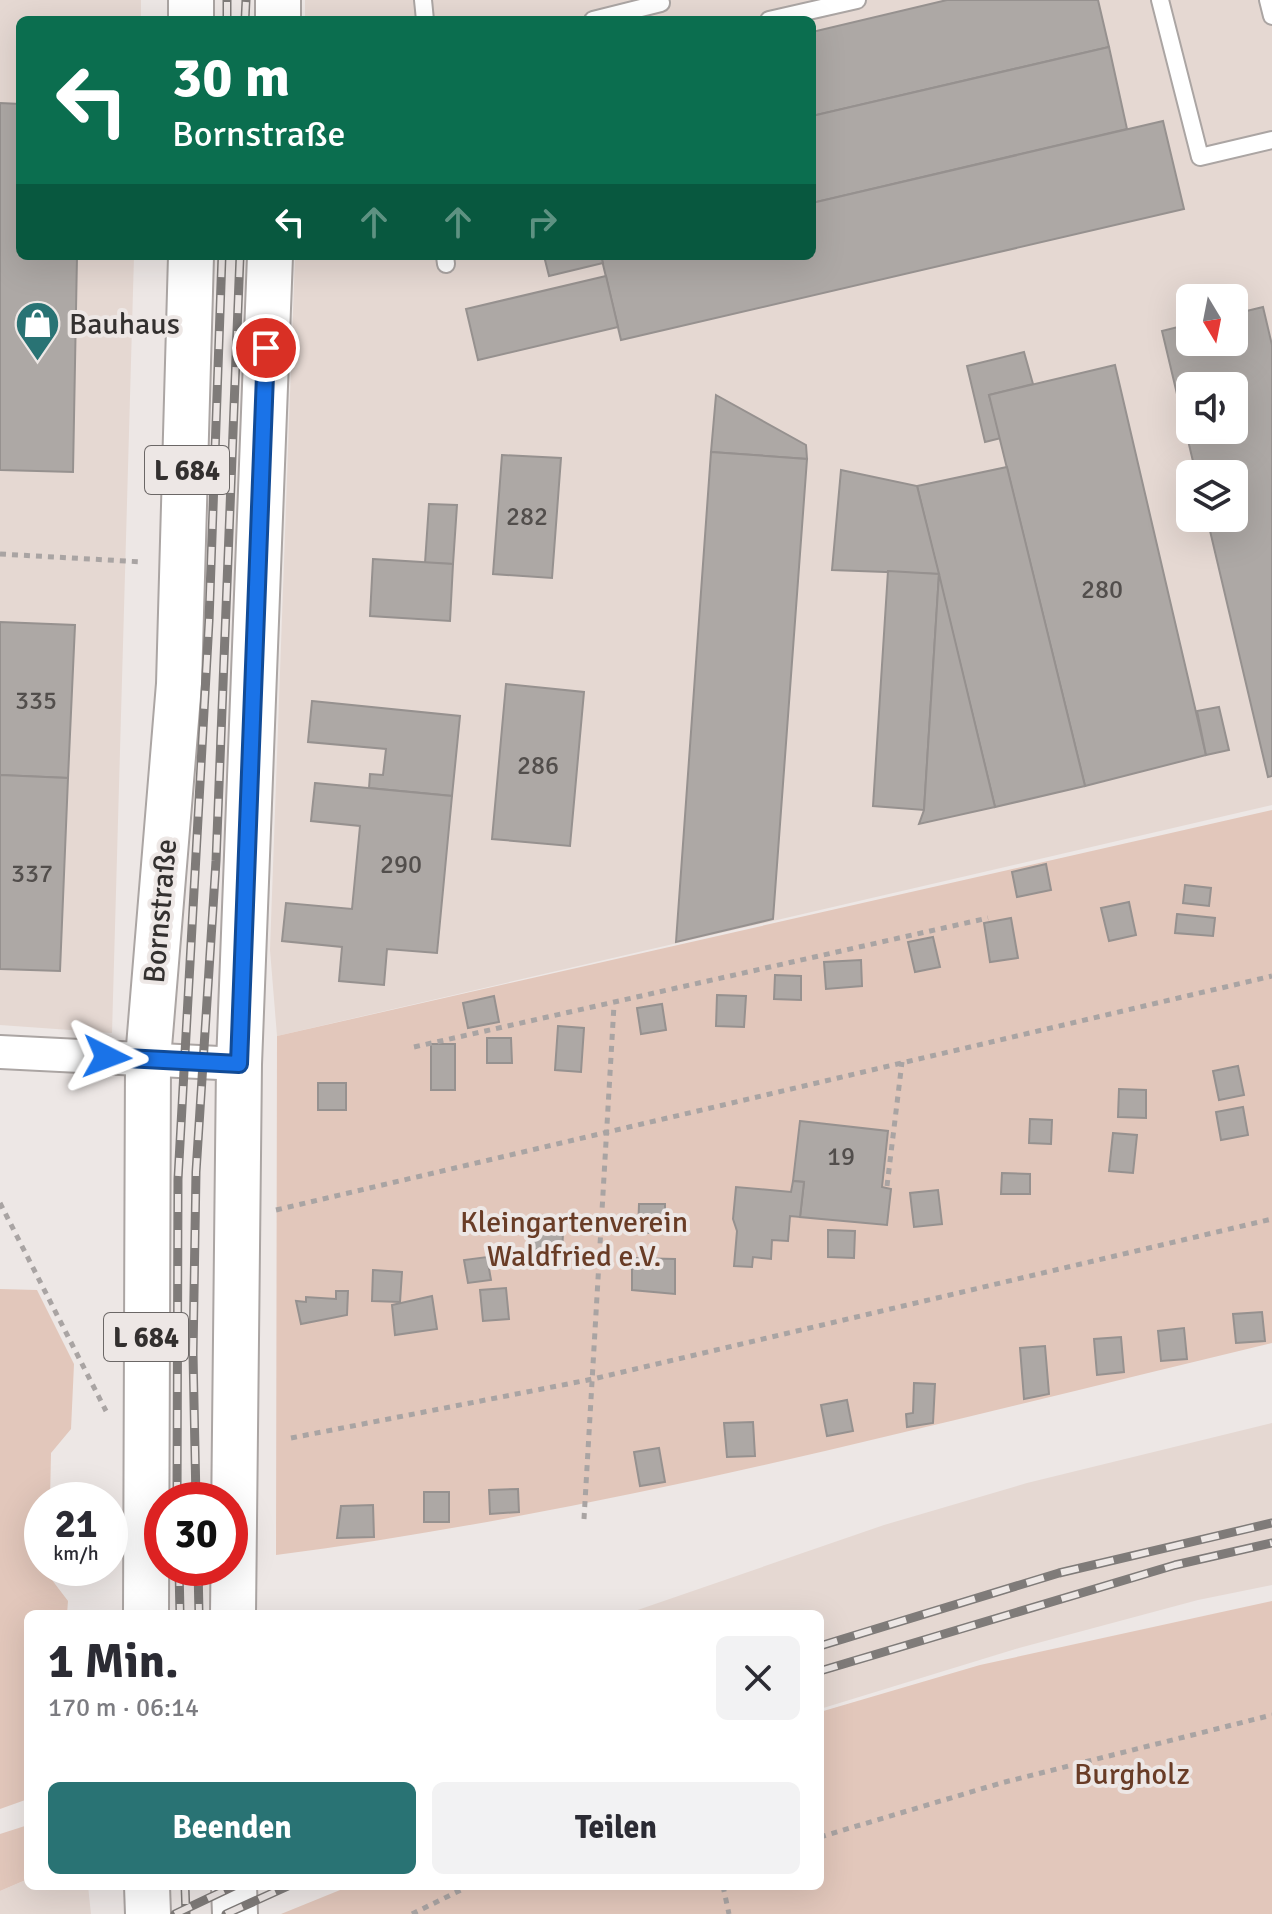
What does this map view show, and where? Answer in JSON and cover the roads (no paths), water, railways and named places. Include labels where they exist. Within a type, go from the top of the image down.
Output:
[{"type":"main road","name":"Bornstraße","points":[[146,1610],[148,1059],[179,684],[191,260]]},
{"type":"main road","name":"L 684","points":[[233,1610],[239,1064],[270,260]]},
{"type":"main road","points":[[147,1890],[148,1914]]},
{"type":"main road","points":[[234,1890],[235,1914]]},
{"type":"street","points":[[0,1052],[239,1064]]},
{"type":"lane","points":[[787,16],[857,0]]},
{"type":"lane","points":[[1160,0],[1200,157],[1272,140]]},
{"type":"lane","points":[[1268,0],[1272,16]]},
{"type":"lane","points":[[616,16],[662,8]]},
{"type":"railway","points":[[227,0],[227,16]]},
{"type":"railway","points":[[245,16],[246,0]]},
{"type":"railway","points":[[177,1482],[178,1179],[209,621],[222,260]]},
{"type":"railway","points":[[196,1482],[193,1354],[196,1172],[216,861],[240,260]]},
{"type":"railway","points":[[824,1645],[1059,1573],[1272,1523]]},
{"type":"railway","points":[[824,1670],[1175,1565],[1272,1543]]},
{"type":"railway","points":[[179,1586],[180,1610]]},
{"type":"railway","points":[[198,1586],[199,1610]]},
{"type":"railway","points":[[185,1890],[186,1914]]},
{"type":"railway","points":[[175,1914],[226,1890]]},
{"type":"railway","points":[[226,1914],[279,1890]]},
{"type":"place","name":"Bauhaus","points":[[38,363]]},
{"type":"park label","name":"Kleingartenverein Waldfried e.V.","points":[[574,1239]]},
{"type":"park label","name":"Burgholz","points":[[1132,1774]]}]
